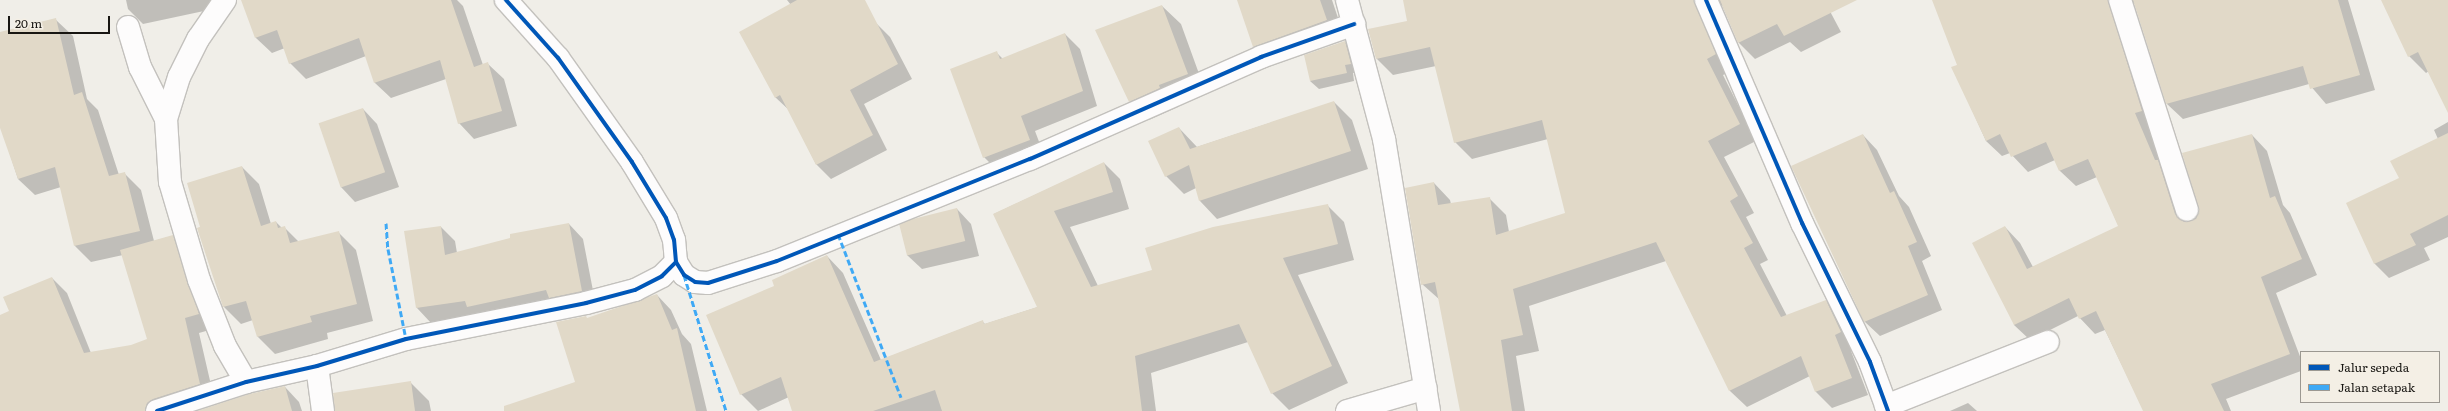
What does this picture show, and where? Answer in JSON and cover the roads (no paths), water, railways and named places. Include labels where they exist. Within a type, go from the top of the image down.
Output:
[{"type":"street","points":[[225,0],[198,39],[179,77],[166,119],[170,182],[199,280],[225,346],[246,382]]},
{"type":"street","points":[[506,0],[558,58],[632,162],[666,218],[674,240],[676,262],[684,275],[695,282],[708,283],[770,264],[1030,159],[1261,57],[1354,24]]},
{"type":"street","points":[[1347,0],[1384,139],[1430,411]]},
{"type":"street","points":[[1706,0],[1802,223],[1870,362],[1887,409],[2048,342]]},
{"type":"street","points":[[2120,0],[2187,210]]},
{"type":"street","points":[[128,27],[140,67],[166,119]]},
{"type":"street","points":[[157,411],[246,382],[317,366],[342,356],[412,338],[586,303],[635,290],[662,276],[676,262]]},
{"type":"street","points":[[317,366],[323,411]]},
{"type":"street","points":[[1347,411],[1426,388]]}]
